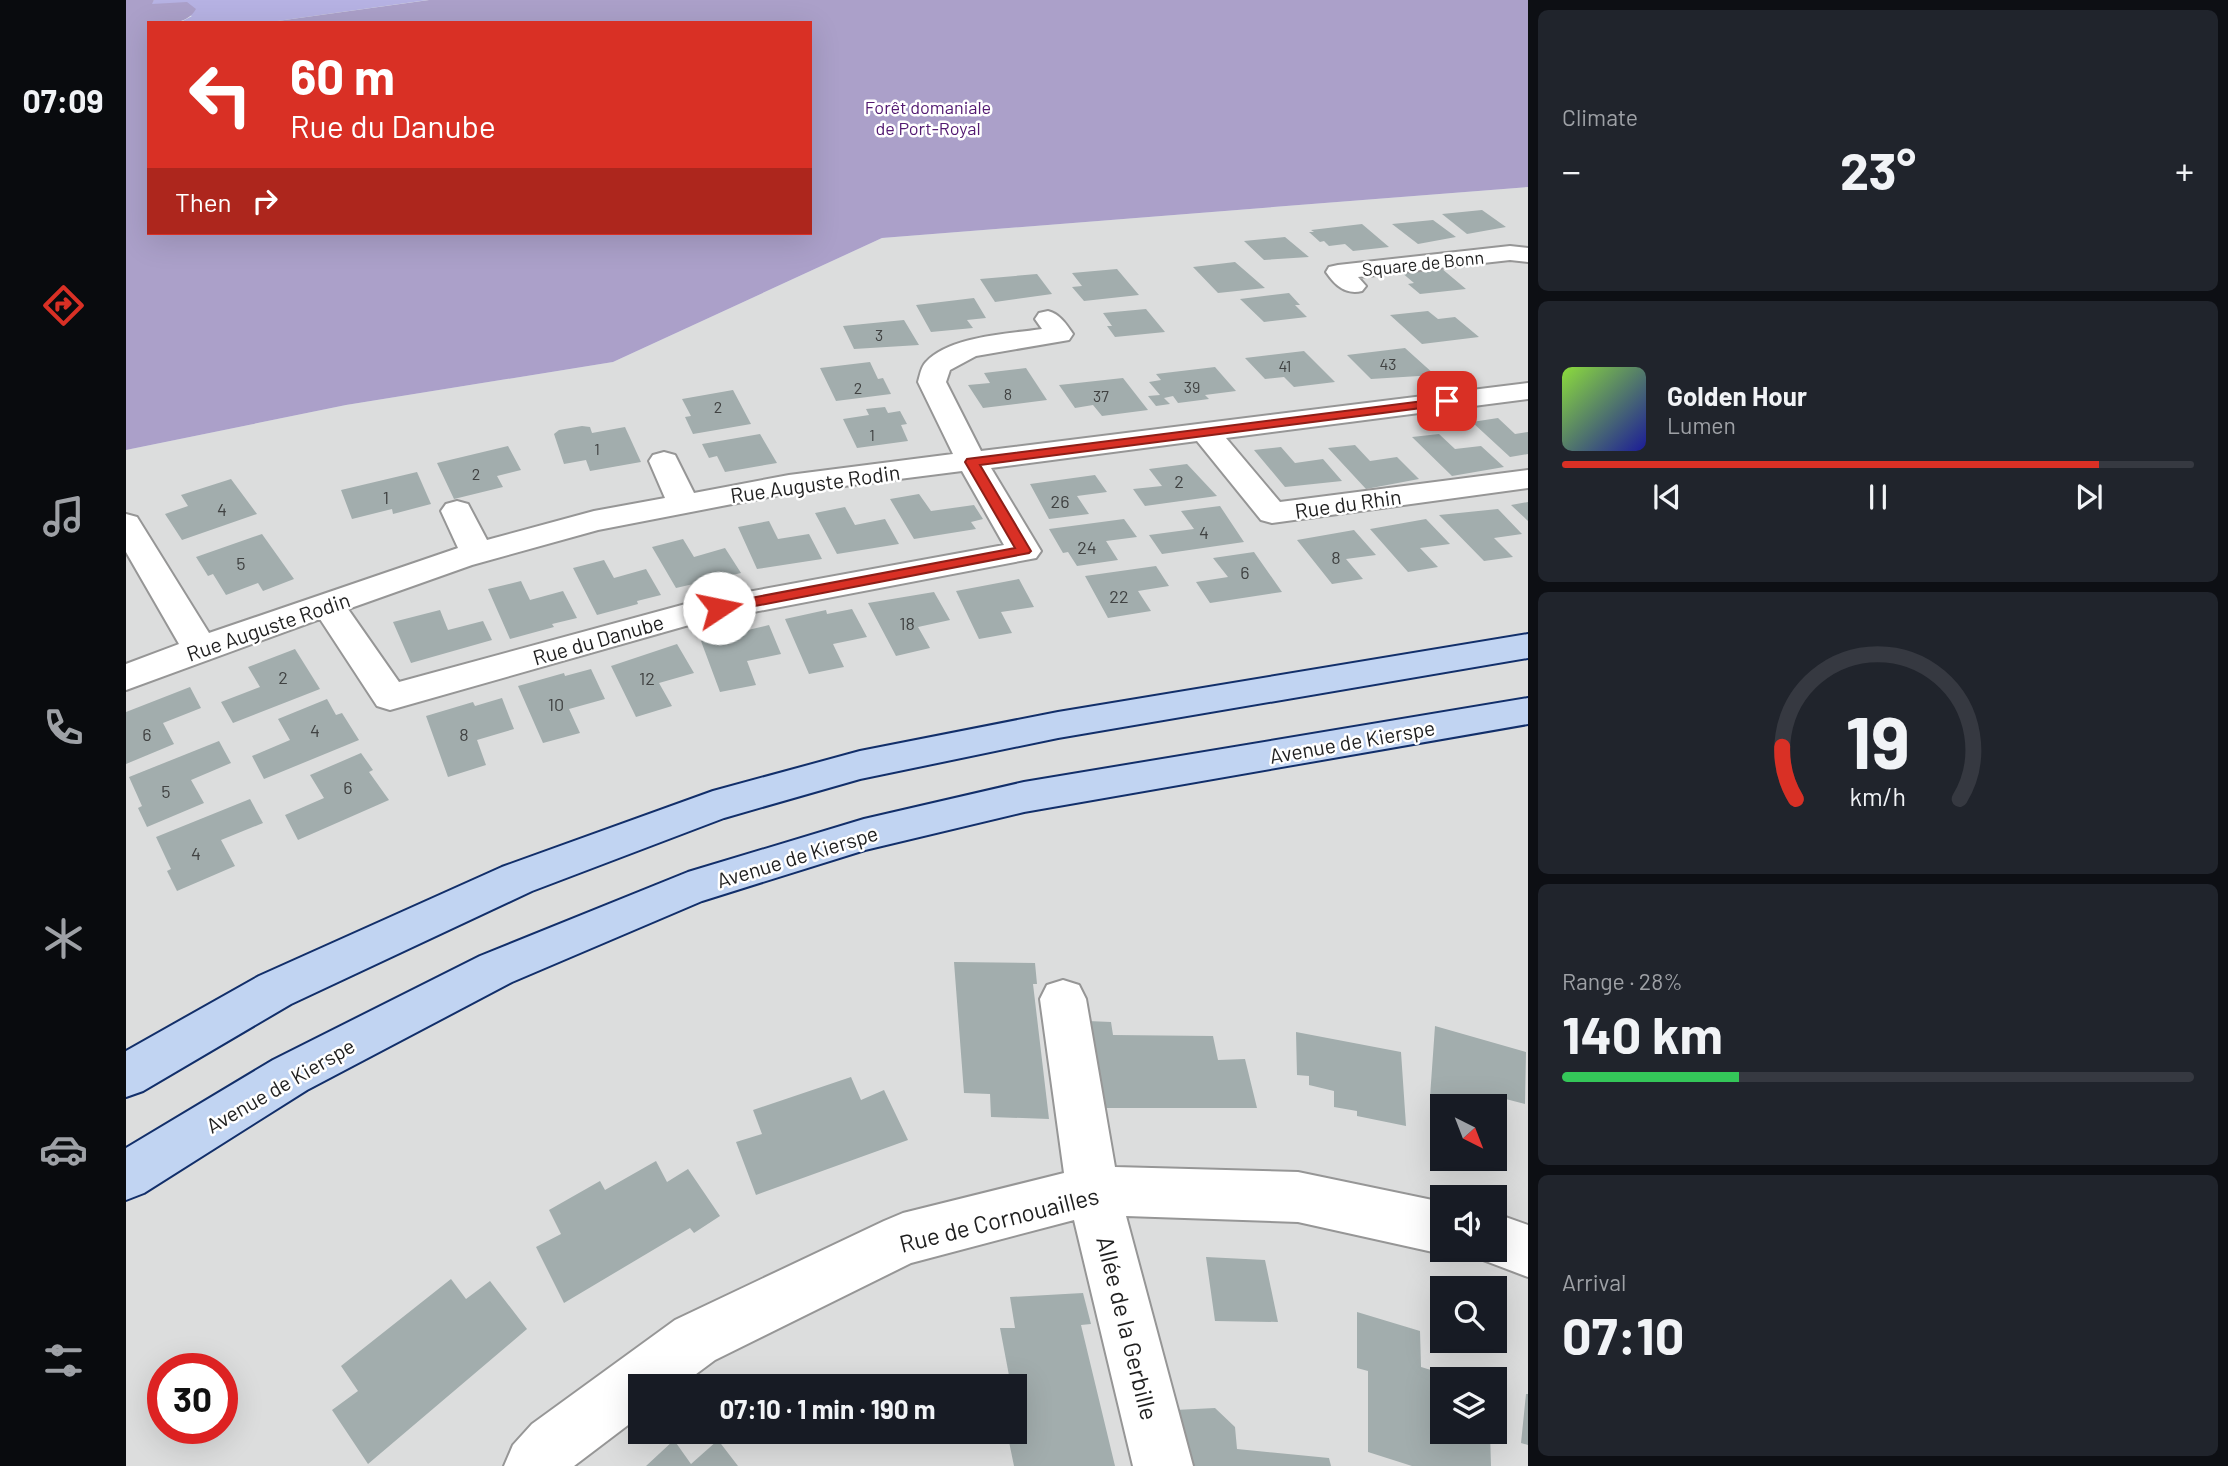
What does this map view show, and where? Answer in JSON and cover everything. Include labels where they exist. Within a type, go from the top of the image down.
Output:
[{"type":"main road","points":[[126,1076],[287,984],[517,879],[713,806],[860,765],[1058,724],[1528,646]]},
{"type":"main road","name":"Avenue de Kierspe","points":[[126,1175],[290,1075],[484,975],[688,889],[864,835],[1024,797],[1528,711]]},
{"type":"street","name":"Square de Bonn","points":[[1353,286],[1338,272],[1510,253],[1528,256]]},
{"type":"street","points":[[972,462],[932,382],[937,366],[968,349],[1060,334],[1048,319]]},
{"type":"street","name":"Rue Auguste Rodin","points":[[126,678],[200,649],[477,553],[594,521],[789,484],[1528,391]]},
{"type":"street","name":"Rue du Rhin","points":[[1206,433],[1272,513],[1528,479]]},
{"type":"street","points":[[664,461],[683,504]]},
{"type":"street","name":"Rue du Danube","points":[[328,605],[390,697],[694,613],[1024,551],[972,462]]},
{"type":"street","points":[[457,511],[477,553]]},
{"type":"street","points":[[126,524],[200,649]]},
{"type":"street","name":"Allée de la Gerbille","points":[[1063,999],[1093,1191],[1163,1466]]},
{"type":"street","name":"Rue de Cornouailles","points":[[551,1459],[695,1340],[903,1239],[1093,1191],[1298,1197],[1430,1225]]},
{"type":"street","points":[[1507,1244],[1528,1251]]},
{"type":"shaded area","points":[[154,0],[428,0],[277,21],[183,21],[192,16],[151,4]]},
{"type":"shaded area","points":[[1528,187],[1528,1466],[126,1466],[126,450],[346,405],[613,362],[882,238]]},
{"type":"green space","name":"Forêt domaniale de Port-Royal","points":[[126,0],[154,0],[152,4],[187,2],[196,9],[181,21],[147,21],[147,235],[812,235],[812,21],[277,21],[429,0],[1528,0],[1528,187],[882,238],[613,362],[346,405],[126,450]]},
{"type":"building","points":[[1482,210],[1506,227],[1467,234],[1442,214]]},
{"type":"building","points":[[1433,220],[1456,237],[1418,244],[1392,224]]},
{"type":"building","points":[[1362,224],[1389,247],[1353,251],[1345,244],[1329,246],[1309,232],[1314,232],[1311,230]]},
{"type":"building","points":[[1285,237],[1309,257],[1264,260],[1244,241]]},
{"type":"building","points":[[1235,262],[1265,288],[1218,293],[1193,267]]},
{"type":"building","points":[[1441,268],[1466,289],[1420,294],[1408,284],[1414,283],[1401,272]]},
{"type":"building","points":[[1117,269],[1139,295],[1084,301],[1072,287],[1082,286],[1072,273]]},
{"type":"building","points":[[1037,274],[1052,294],[995,302],[980,279]]},
{"type":"building","points":[[1289,293],[1300,305],[1295,305],[1307,317],[1264,322],[1240,299]]},
{"type":"building","points":[[974,298],[986,318],[967,320],[973,328],[931,332],[916,305]]},
{"type":"building","points":[[1146,309],[1165,332],[1115,337],[1107,326],[1112,326],[1103,313]]},
{"type":"building","points":[[1428,311],[1438,319],[1455,317],[1479,337],[1422,344],[1390,315]]},
{"type":"building","points":[[904,320],[919,345],[854,349],[843,326]]},
{"type":"building","points":[[1405,348],[1435,375],[1371,379],[1347,355]]},
{"type":"building","points":[[1304,351],[1335,382],[1294,387],[1284,377],[1265,379],[1245,358]]},
{"type":"building","points":[[870,362],[878,379],[883,378],[891,394],[836,401],[820,368]]},
{"type":"building","points":[[1215,367],[1236,391],[1205,395],[1209,399],[1178,403],[1173,396],[1164,398],[1170,404],[1156,406],[1148,396],[1160,395],[1149,382],[1161,380],[1156,374]]},
{"type":"building","points":[[1026,368],[1047,400],[983,408],[968,385],[990,383],[984,373]]},
{"type":"building","points":[[1123,378],[1148,410],[1102,416],[1093,405],[1075,408],[1059,385]]},
{"type":"building","points":[[733,390],[751,424],[693,434],[685,417],[691,416],[682,399]]},
{"type":"building","points":[[885,407],[888,413],[900,411],[907,424],[901,425],[908,441],[857,448],[843,419],[869,415],[866,409]]},
{"type":"building","points":[[1498,418],[1515,434],[1528,432],[1528,454],[1510,457],[1472,422]]},
{"type":"building","points":[[590,427],[592,433],[625,427],[641,462],[590,471],[586,460],[564,464],[554,434],[559,430]]},
{"type":"building","points":[[760,434],[777,463],[725,472],[717,456],[709,458],[702,444]]},
{"type":"building","points":[[1439,434],[1455,449],[1481,446],[1504,467],[1452,476],[1412,437]]},
{"type":"building","points":[[1355,445],[1370,461],[1397,457],[1419,479],[1366,489],[1328,448]]},
{"type":"building","points":[[508,446],[521,470],[497,476],[503,487],[454,499],[437,463]]},
{"type":"building","points":[[1281,447],[1295,463],[1323,459],[1342,481],[1285,487],[1254,450]]},
{"type":"building","points":[[1187,464],[1217,496],[1145,506],[1133,489],[1162,486],[1149,469]]},
{"type":"building","points":[[417,472],[431,504],[393,514],[392,509],[352,519],[341,490]]},
{"type":"building","points":[[1095,475],[1107,492],[1077,496],[1089,514],[1049,519],[1030,484]]},
{"type":"building","points":[[231,479],[257,514],[182,540],[165,514],[188,506],[181,495]]},
{"type":"building","points":[[919,494],[931,511],[974,505],[983,519],[971,522],[976,529],[914,539],[890,499]]},
{"type":"building","points":[[1528,502],[1528,521],[1511,505]]},
{"type":"building","points":[[1220,506],[1244,542],[1162,554],[1149,535],[1194,529],[1181,511]]},
{"type":"building","points":[[845,507],[855,525],[885,519],[899,544],[837,554],[815,513]]},
{"type":"building","points":[[1498,509],[1522,534],[1494,538],[1513,557],[1484,561],[1439,515]]},
{"type":"building","points":[[1124,519],[1137,537],[1106,541],[1118,560],[1077,566],[1068,552],[1063,553],[1049,529]]},
{"type":"building","points":[[1426,519],[1450,544],[1420,548],[1438,567],[1408,572],[1370,529]]},
{"type":"building","points":[[769,521],[778,539],[809,534],[822,559],[757,569],[738,527]]},
{"type":"building","points":[[1354,530],[1376,555],[1346,559],[1363,579],[1332,584],[1297,540]]},
{"type":"building","points":[[262,534],[294,579],[263,591],[258,583],[226,595],[213,574],[208,576],[196,557]]},
{"type":"building","points":[[683,539],[694,557],[725,548],[741,573],[676,588],[652,547]]},
{"type":"building","points":[[1254,552],[1282,592],[1210,603],[1196,582],[1228,577],[1213,558]]},
{"type":"building","points":[[604,560],[614,578],[646,569],[661,595],[597,615],[573,568]]},
{"type":"building","points":[[1156,566],[1169,586],[1138,591],[1151,611],[1108,618],[1085,576]]},
{"type":"building","points":[[1019,579],[1034,607],[1001,612],[1012,633],[979,639],[956,591]]},
{"type":"building","points":[[521,581],[530,600],[563,591],[577,618],[510,639],[488,589]]},
{"type":"building","points":[[934,592],[950,620],[918,627],[930,648],[896,656],[868,603]]},
{"type":"building","points":[[852,609],[867,637],[833,644],[844,667],[809,674],[785,619],[826,610],[827,614]]},
{"type":"building","points":[[440,610],[448,630],[483,621],[492,640],[411,663],[393,622]]},
{"type":"building","points":[[769,625],[781,654],[747,661],[756,685],[720,692],[701,641]]},
{"type":"building","points":[[677,644],[694,673],[659,683],[672,706],[636,717],[611,666]]},
{"type":"building","points":[[295,649],[320,689],[233,723],[221,702],[260,687],[248,667]]},
{"type":"building","points":[[591,669],[605,699],[569,709],[580,733],[543,743],[518,686],[564,673],[565,676]]},
{"type":"building","points":[[190,687],[201,708],[163,723],[174,744],[126,764],[126,712]]},
{"type":"building","points":[[502,698],[514,729],[477,740],[486,765],[448,777],[426,716],[473,702],[475,706]]},
{"type":"building","points":[[327,699],[336,715],[342,713],[359,740],[264,779],[252,756],[290,740],[278,719]]},
{"type":"building","points":[[219,741],[231,763],[191,780],[204,803],[147,827],[138,808],[142,806],[129,777]]},
{"type":"building","points":[[361,753],[373,770],[369,772],[389,800],[298,840],[285,815],[324,798],[310,775]]},
{"type":"building","points":[[250,799],[263,823],[221,840],[235,866],[177,891],[167,871],[171,869],[156,837]]},
{"type":"building","points":[[954,962],[1035,963],[1037,984],[1033,984],[1049,1119],[991,1117],[990,1094],[964,1093]]},
{"type":"building","points":[[1088,1021],[1111,1022],[1113,1035],[1213,1036],[1218,1060],[1245,1059],[1257,1108],[1103,1108]]},
{"type":"building","points":[[1435,1026],[1526,1052],[1525,1104],[1507,1099],[1507,1094],[1430,1094]]},
{"type":"building","points":[[1296,1032],[1401,1052],[1406,1126],[1357,1116],[1357,1111],[1334,1107],[1334,1091],[1309,1085],[1309,1076],[1297,1075]]},
{"type":"building","points":[[851,1077],[861,1100],[884,1090],[908,1140],[756,1195],[736,1142],[762,1134],[753,1110]]},
{"type":"building","points":[[656,1161],[667,1182],[688,1169],[720,1216],[694,1233],[690,1228],[564,1303],[536,1247],[561,1234],[549,1210],[600,1181],[605,1190]]},
{"type":"building","points":[[1206,1257],[1265,1260],[1278,1322],[1215,1321]]},
{"type":"building","points":[[451,1279],[466,1299],[490,1281],[527,1329],[368,1464],[332,1410],[358,1391],[341,1366]]},
{"type":"building","points":[[1083,1293],[1091,1324],[1081,1325],[1115,1466],[1014,1466],[1009,1444],[1027,1444],[1027,1374],[1009,1374],[1000,1328],[1015,1328],[1010,1297]]},
{"type":"building","points":[[1357,1312],[1420,1331],[1421,1367],[1430,1370],[1430,1444],[1490,1444],[1491,1466],[1412,1466],[1368,1452],[1368,1371],[1357,1368]]},
{"type":"building","points":[[1528,1394],[1528,1445],[1521,1443]]},
{"type":"building","points":[[1215,1408],[1235,1427],[1237,1449],[1329,1458],[1331,1466],[1190,1466],[1175,1410]]},
{"type":"building","points":[[670,1444],[677,1444],[691,1464],[714,1444],[721,1444],[738,1466],[646,1466]]},
{"type":"route","points":[[719,608],[1024,551],[972,462],[1447,401]]}]
